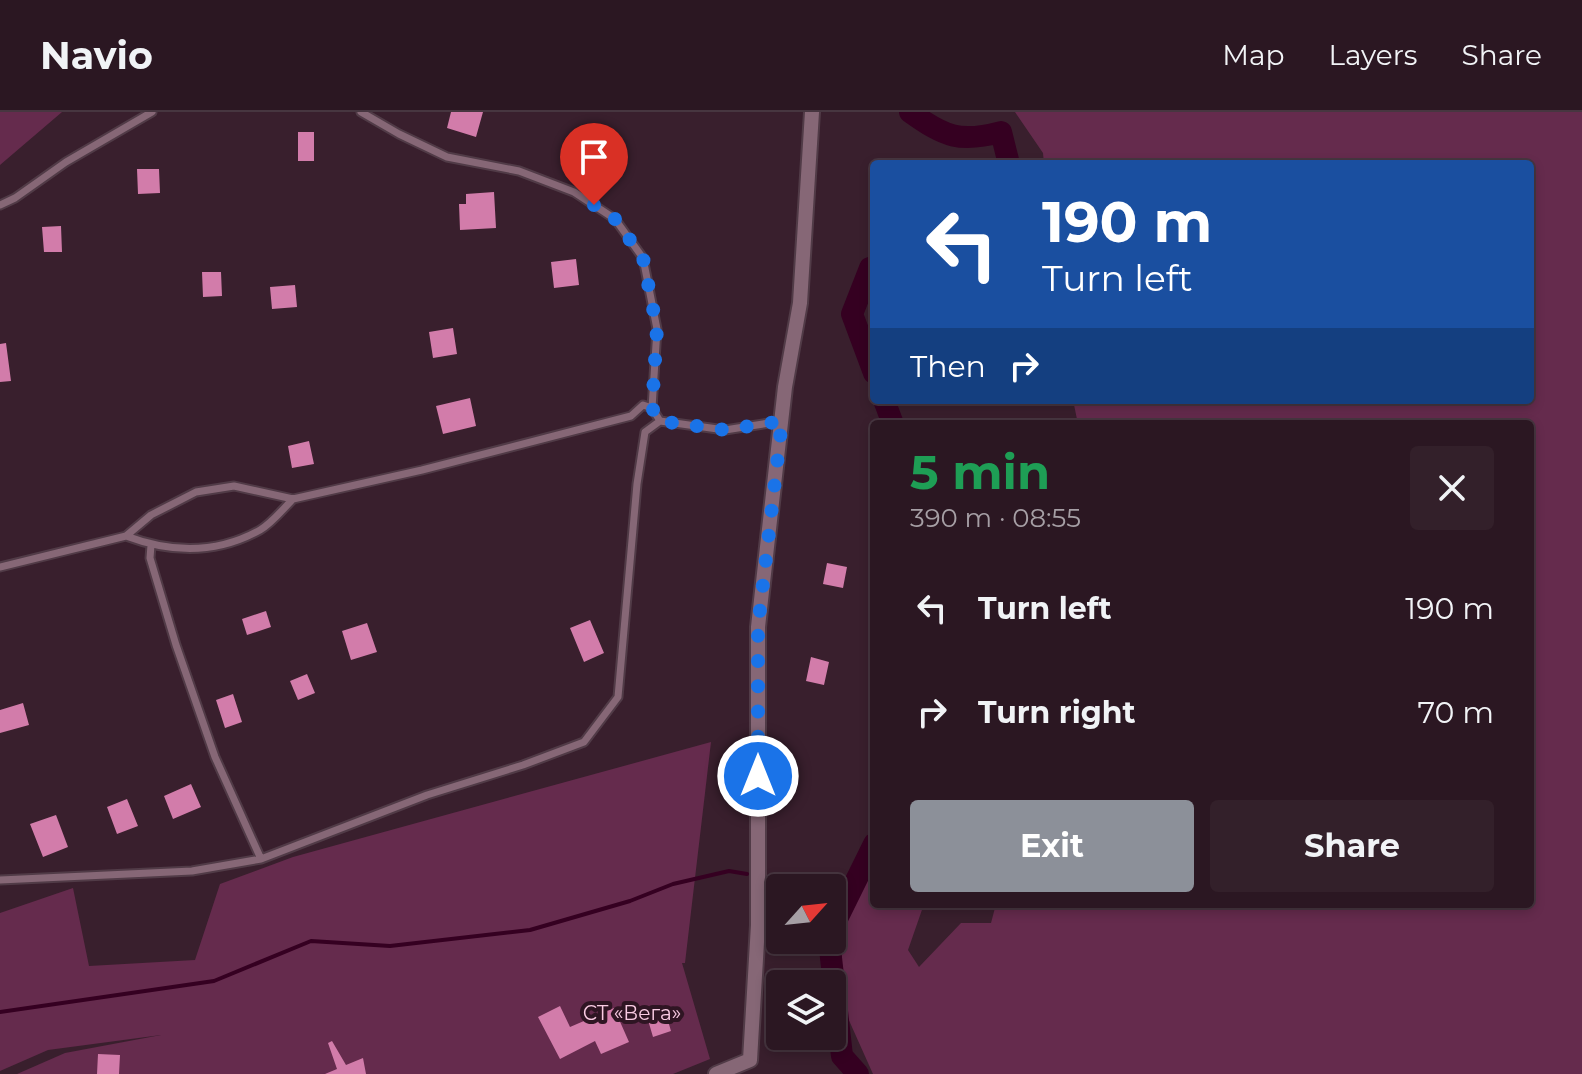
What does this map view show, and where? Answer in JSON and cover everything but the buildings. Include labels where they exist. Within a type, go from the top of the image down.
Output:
[{"type":"street","points":[[716,1074],[750,1067],[758,925],[758,627],[782,421],[800,303],[812,112]]},
{"type":"lane","points":[[0,205],[152,112]]},
{"type":"lane","points":[[361,112],[447,157],[519,171],[574,192],[615,219],[643,258],[657,329],[652,408],[660,421]]},
{"type":"lane","points":[[0,567],[126,536],[151,515],[196,492],[234,486],[293,499],[422,470],[631,416],[643,405],[652,408]]},
{"type":"lane","points":[[0,880],[192,871],[261,859],[427,795],[584,742],[618,697],[645,432],[660,421],[725,430],[782,421]]},
{"type":"lane","points":[[126,536],[176,550],[219,547],[262,529],[293,499]]},
{"type":"lane","points":[[151,545],[150,558],[215,757],[261,859]]},
{"type":"green space","points":[[0,112],[62,112],[0,165]]},
{"type":"green space","points":[[1015,112],[1582,112],[1582,1074],[873,1074],[846,1014],[846,970],[842,970],[842,954],[846,954],[846,916],[870,874],[870,908],[923,908],[908,950],[919,967],[961,923],[991,923],[995,908],[1534,908],[1534,420],[1077,420],[1074,404],[1534,404],[1534,160],[1044,160],[1043,153]]},
{"type":"green space","name":"СТ «Вега»","points":[[711,742],[685,963],[682,963],[710,1059],[673,1074],[17,1074],[65,1053],[161,1035],[48,1050],[0,1071],[0,913],[73,888],[89,966],[195,960],[220,884],[293,857]]},
{"type":"waterway","points":[[910,112],[953,136],[974,137],[1001,132],[1008,160]]},
{"type":"waterway","points":[[870,268],[852,314],[870,362]]},
{"type":"waterway","points":[[886,404],[892,420]]},
{"type":"waterway","points":[[846,901],[870,852]]},
{"type":"waterway","points":[[0,1012],[214,981],[311,941],[390,946],[530,930],[630,901],[673,884],[729,871],[747,874]]},
{"type":"waterway","points":[[831,954],[842,1056],[858,1074]]},
{"type":"route","points":[[594,205],[615,219],[643,258],[657,329],[652,408],[660,421],[725,430],[782,421],[758,627],[758,776]]}]
